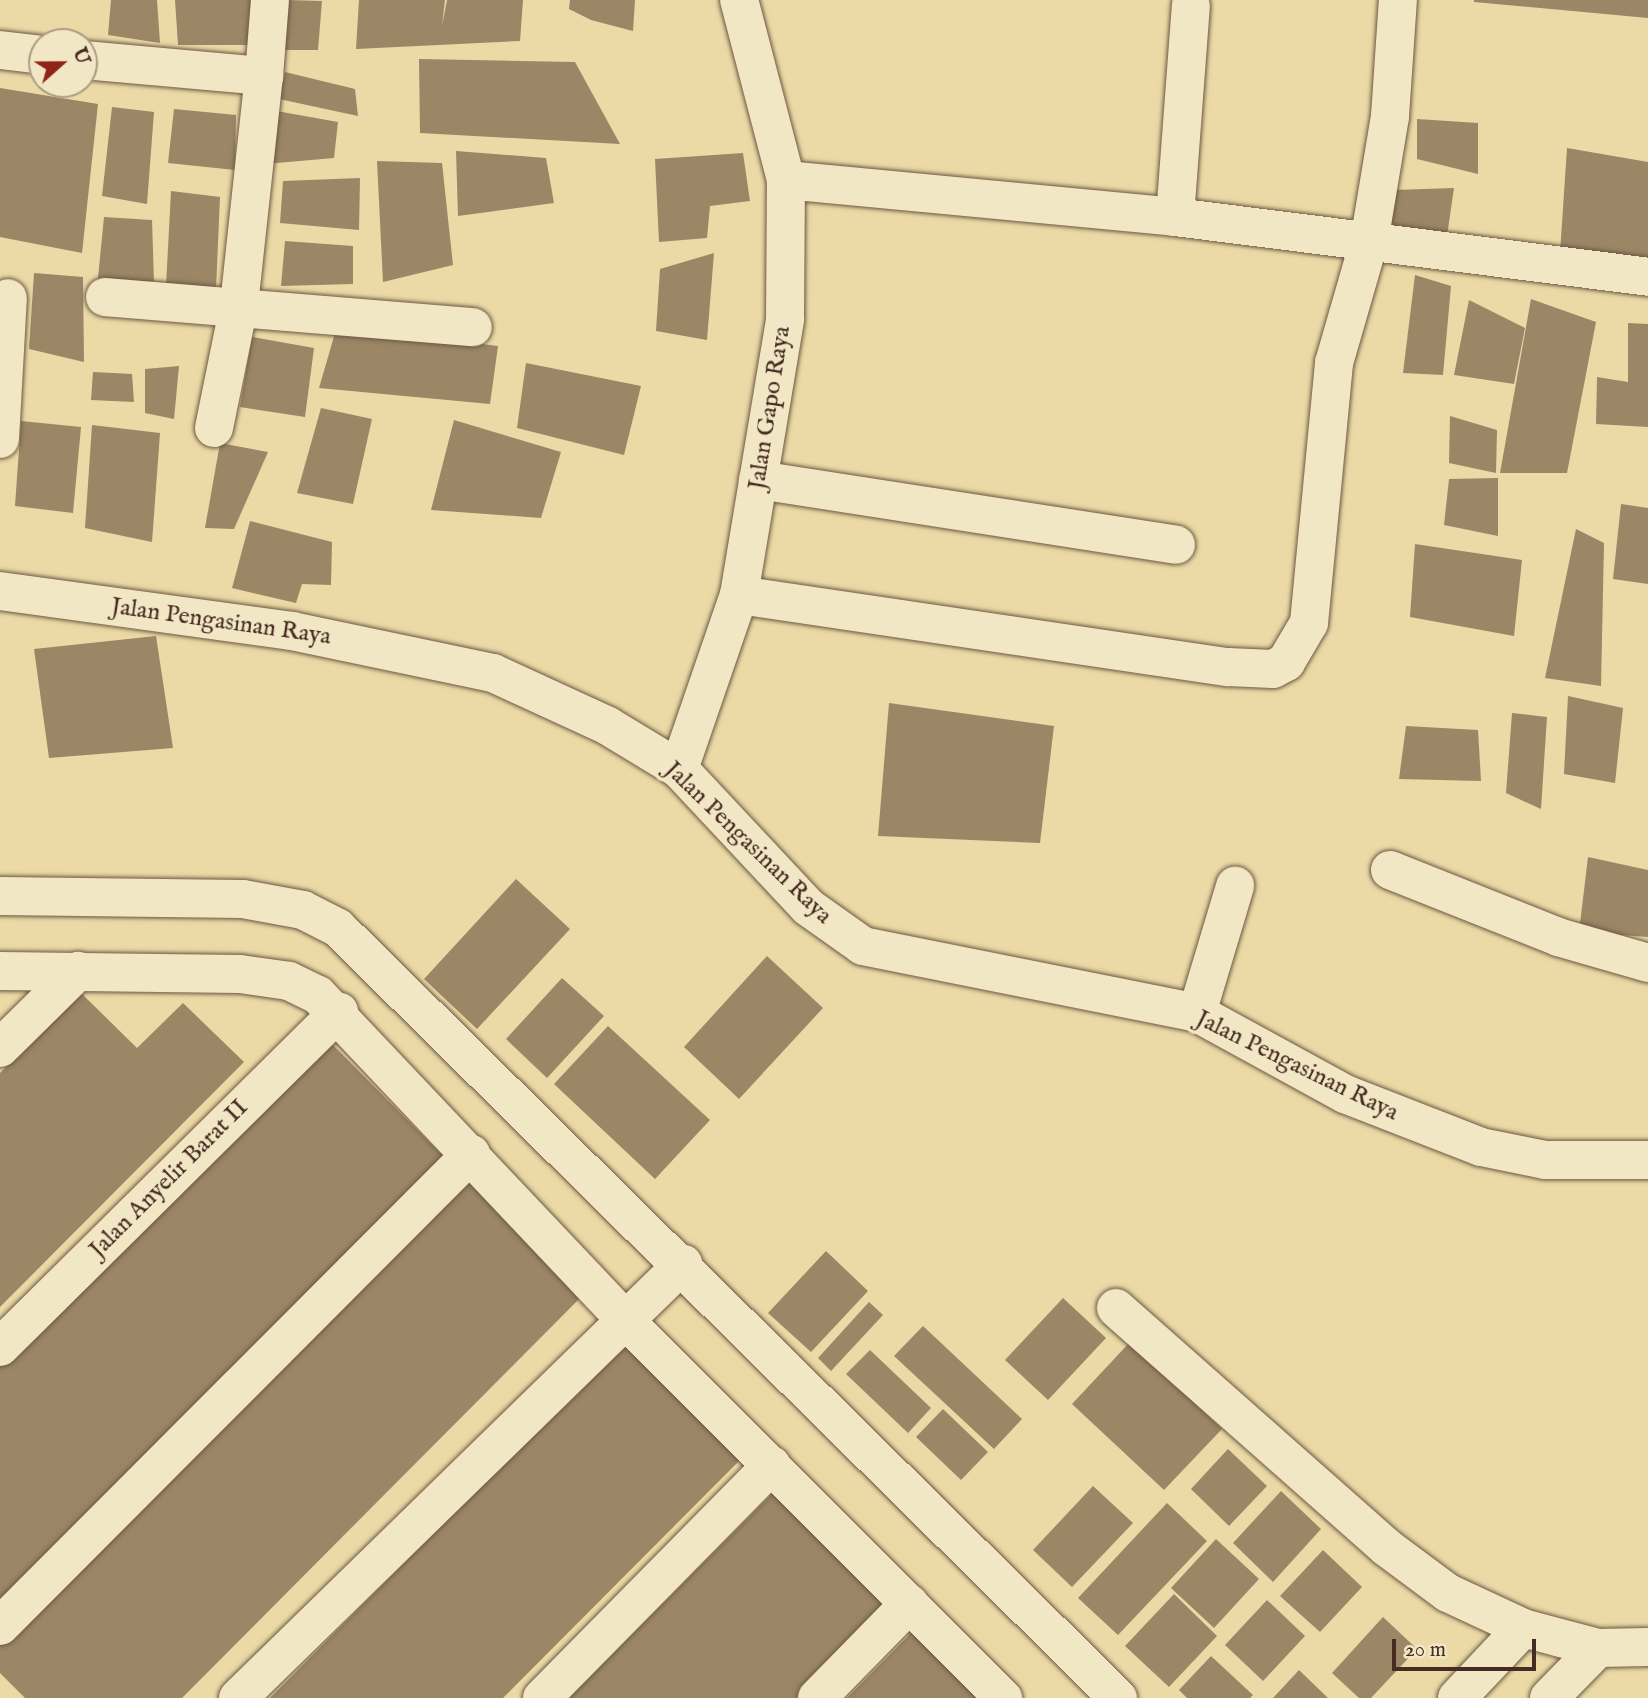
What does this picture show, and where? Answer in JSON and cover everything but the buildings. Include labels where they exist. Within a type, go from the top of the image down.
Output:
[{"type":"street","points":[[215,428],[239,305],[270,0]]},
{"type":"street","name":"Jalan Gapo Raya","points":[[679,769],[739,595],[758,480],[781,367],[786,180],[739,0]]},
{"type":"street","points":[[739,595],[1228,667],[1279,667],[1309,623],[1334,363],[1369,242],[1391,116],[1398,0]]},
{"type":"street","points":[[1175,217],[1191,6]]},
{"type":"street","points":[[0,50],[28,53]]},
{"type":"street","points":[[98,61],[264,76]]},
{"type":"street","points":[[786,180],[1175,217],[1648,277]]},
{"type":"street","points":[[105,297],[239,305],[472,327]]},
{"type":"street","points":[[0,439],[8,298]]},
{"type":"street","points":[[758,480],[1176,545]]},
{"type":"street","name":"Jalan Pengasinan Raya","points":[[0,591],[427,655],[493,673],[608,726],[679,769],[808,907],[863,946],[1197,1013],[1345,1094],[1457,1139],[1545,1160],[1648,1160]]},
{"type":"street","points":[[1390,870],[1558,937],[1648,963]]},
{"type":"street","points":[[1197,1013],[1235,886]]},
{"type":"street","points":[[0,896],[243,899],[303,910],[338,928],[684,1264],[1118,1698]]},
{"type":"street","points":[[0,971],[78,971],[289,981],[339,1011],[627,1322],[1003,1698]]},
{"type":"street","points":[[0,1048],[78,971]]},
{"type":"street","name":"Jalan Anyelir Barat II","points":[[0,1347],[339,1011]]},
{"type":"street","points":[[0,1626],[471,1154]]},
{"type":"street","points":[[238,1698],[684,1264]]},
{"type":"street","points":[[1116,1308],[1386,1547],[1485,1616],[1598,1648],[1648,1647]]},
{"type":"street","points":[[542,1698],[772,1465]]},
{"type":"street","points":[[817,1698],[909,1604]]},
{"type":"street","points":[[1457,1698],[1523,1628]]},
{"type":"street","points":[[1549,1698],[1598,1648]]}]
